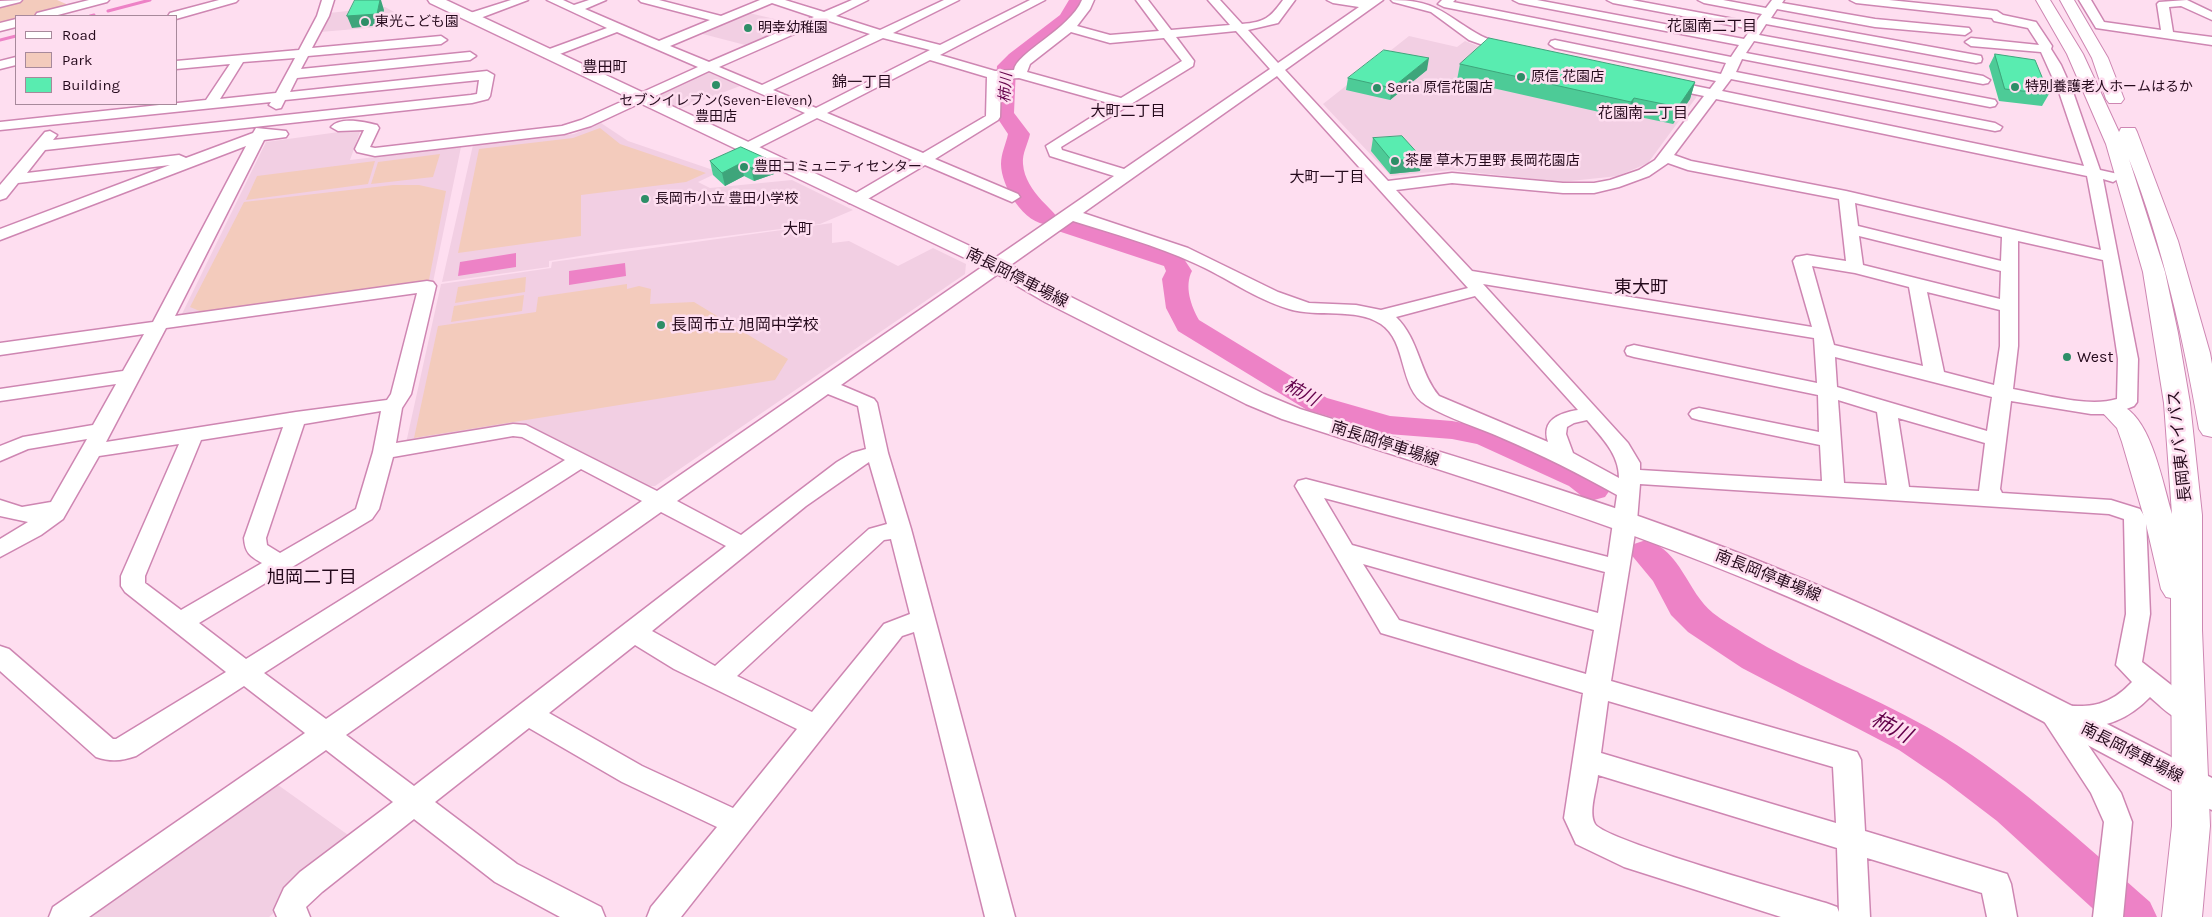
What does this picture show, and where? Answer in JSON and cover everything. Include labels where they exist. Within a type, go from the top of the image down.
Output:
[{"type":"highway","points":[[2028,0],[2057,46]]},
{"type":"highway","name":"長岡東バイパス","points":[[2044,0],[2057,46],[2115,144],[2149,255],[2166,333],[2184,468],[2187,514],[2186,630],[2189,713],[2201,789],[2192,826],[2182,917]]},
{"type":"highway","name":"長岡東バイパス","points":[[2055,0],[2115,99],[2155,202],[2196,345],[2212,429]]},
{"type":"highway","points":[[2067,0],[2100,58],[2115,99]]},
{"type":"highway","points":[[2112,410],[2129,425],[2136,442],[2161,524],[2186,630]]},
{"type":"main road","name":"南長岡停車場線","points":[[434,0],[997,266],[1053,297],[1255,399],[1291,414],[1626,521],[1772,577],[1860,615],[1986,675],[2051,712],[2201,789]]},
{"type":"street","points":[[0,4],[16,0]]},
{"type":"street","points":[[68,0],[100,13]]},
{"type":"street","points":[[45,15],[103,0]]},
{"type":"street","points":[[178,15],[232,0]]},
{"type":"street","points":[[0,549],[33,530],[61,507],[304,53],[323,16],[328,0]]},
{"type":"street","points":[[471,18],[522,0]]},
{"type":"street","points":[[553,0],[1012,196]]},
{"type":"street","points":[[574,9],[600,0]]},
{"type":"street","points":[[645,0],[722,20]]},
{"type":"street","points":[[658,46],[772,0],[882,34],[942,48]]},
{"type":"street","points":[[0,235],[258,136],[361,125],[372,128],[362,149],[375,152],[564,130],[586,123],[639,97],[862,0]]},
{"type":"street","points":[[762,90],[953,0]]},
{"type":"street","points":[[747,148],[1039,0]]},
{"type":"street","points":[[1017,74],[1025,61],[1070,28],[1086,10],[1088,0]]},
{"type":"street","points":[[1126,175],[1055,154],[1053,146],[1188,63],[1169,34],[1142,0]]},
{"type":"street","points":[[1214,0],[1387,186],[1592,413],[1624,452],[1629,463],[1626,521],[1597,687],[1578,818],[1586,834],[1624,854],[1826,917]]},
{"type":"street","points":[[1070,28],[1110,39],[1268,24],[1274,20],[1289,0]]},
{"type":"street","points":[[1333,0],[1373,2]]},
{"type":"street","points":[[1397,0],[1435,10],[1472,37],[1495,47],[1524,54]]},
{"type":"street","points":[[1449,0],[1444,4],[1571,29],[1751,37],[1976,59]]},
{"type":"street","points":[[1519,0],[1586,13],[1751,37],[1983,80]]},
{"type":"street","points":[[1598,0],[1552,47],[1751,37],[1876,23],[2057,46]]},
{"type":"street","points":[[1613,0],[1990,103]]},
{"type":"street","points":[[1704,0],[1751,37],[1995,127]]},
{"type":"street","points":[[1856,0],[1992,4],[1998,18],[2032,25],[2046,46],[2057,46]]},
{"type":"street","points":[[2085,0],[2100,25],[2212,41]]},
{"type":"street","points":[[2168,36],[2163,4],[2180,1],[2212,16]]},
{"type":"street","points":[[64,917],[1373,2]]},
{"type":"street","points":[[1956,4],[1990,103],[2000,154]]},
{"type":"street","points":[[0,27],[15,23]]},
{"type":"street","points":[[548,54],[617,28]]},
{"type":"street","points":[[1387,186],[1452,178],[1547,188],[1594,188],[1614,184],[1644,173],[1660,162],[1665,156],[1713,94],[1751,37]]},
{"type":"street","points":[[178,65],[440,40]]},
{"type":"street","points":[[1383,317],[1473,283],[1824,342],[1935,376],[2001,393],[2112,410],[2127,402],[2128,359],[2094,173],[2055,65],[2057,46]]},
{"type":"street","points":[[292,74],[470,56]]},
{"type":"street","points":[[928,56],[998,74],[1017,74],[1123,103]]},
{"type":"street","points":[[211,103],[239,59]]},
{"type":"street","points":[[0,65],[15,60]]},
{"type":"street","points":[[855,200],[993,117],[998,74]]},
{"type":"street","points":[[0,126],[63,120],[132,108],[211,103],[487,75],[482,96],[472,99],[41,146]]},
{"type":"street","points":[[1656,82],[2113,177]]},
{"type":"street","points":[[0,195],[75,105]]},
{"type":"street","points":[[13,179],[209,155]]},
{"type":"street","points":[[1665,156],[1688,165],[1765,182],[1846,196],[2110,257]]},
{"type":"street","points":[[1846,196],[1855,268]]},
{"type":"street","points":[[1069,214],[1198,258],[1296,306],[1348,309],[1383,317],[1396,326],[1405,342],[1422,387],[1432,400],[1629,484],[1833,489],[2111,507],[2132,514],[2135,519],[2138,614],[2129,664],[2148,682],[2189,713]]},
{"type":"street","points":[[1851,230],[2010,268]]},
{"type":"street","points":[[1995,500],[1990,489],[2001,393],[2007,365],[2010,307],[2010,234]]},
{"type":"street","points":[[1833,489],[1829,391],[1824,342],[1802,261],[1807,260],[1855,268],[2010,307]]},
{"type":"street","points":[[1917,284],[1935,376]]},
{"type":"street","points":[[1,350],[427,286],[401,394],[396,403],[390,407]]},
{"type":"street","points":[[1634,350],[1829,391],[1996,440]]},
{"type":"street","points":[[0,395],[131,376]]},
{"type":"street","points":[[825,385],[867,403],[877,452],[900,529],[1000,917]]},
{"type":"street","points":[[92,451],[383,405],[390,407],[393,412],[368,509],[364,514],[182,622]]},
{"type":"street","points":[[1887,408],[1896,479],[1900,493]]},
{"type":"street","points":[[1564,456],[1556,434],[1557,425],[1567,418],[1592,413]]},
{"type":"street","points":[[1699,414],[1830,442]]},
{"type":"street","points":[[280,564],[256,549],[255,538],[296,418]]},
{"type":"street","points":[[0,454],[23,444],[101,430]]},
{"type":"street","points":[[384,452],[520,430],[526,431],[744,546]]},
{"type":"street","points":[[193,435],[131,582],[506,872],[590,917]]},
{"type":"street","points":[[295,917],[289,910],[296,898],[310,882],[634,632],[798,501],[860,458],[877,452]]},
{"type":"street","points":[[0,656],[106,750],[116,750],[133,744],[580,460]]},
{"type":"street","points":[[1617,567],[1306,486],[1390,627],[1847,760],[1855,917]]},
{"type":"street","points":[[0,507],[17,515],[24,516],[61,507]]},
{"type":"street","points":[[717,679],[877,534],[900,529]]},
{"type":"street","points":[[1344,551],[1608,624]]},
{"type":"street","points":[[662,917],[893,630],[922,618]]},
{"type":"street","points":[[634,632],[717,679],[816,726]]},
{"type":"street","points":[[2051,712],[2088,718],[2117,711],[2129,702],[2148,682]]},
{"type":"street","points":[[2051,712],[2111,802],[2118,822],[2108,917]]},
{"type":"street","points":[[528,714],[632,774],[737,823]]},
{"type":"street","points":[[1587,760],[1996,884],[2002,917]]},
{"type":"shaded area","name":"東光こども園","points":[[385,7],[407,19],[404,25],[320,32],[329,13]]},
{"type":"shaded area","name":"明幸幼稚園","points":[[749,13],[796,24],[749,46],[699,33]]},
{"type":"shaded area","points":[[1409,36],[1457,47],[1465,41],[1490,51],[1698,95],[1648,163],[1618,176],[1561,182],[1452,170],[1391,176],[1323,104]]},
{"type":"shaded area","points":[[708,72],[740,86],[677,110],[651,98]]},
{"type":"shaded area","name":"長岡市小立 豊田小学校","points":[[601,123],[628,141],[719,172],[698,182],[710,188],[792,180],[853,210],[820,224],[616,250],[549,261],[549,267],[442,282],[473,145],[574,134]]},
{"type":"shaded area","points":[[361,129],[350,160],[461,147],[433,282],[180,318],[266,142]]},
{"type":"shaded area","name":"長岡市立 旭岡中学校","points":[[832,223],[832,243],[849,241],[898,266],[933,248],[966,264],[965,274],[655,486],[645,486],[525,424],[406,443],[441,284],[551,268],[552,262]]},
{"type":"shaded area","points":[[516,253],[516,267],[458,276],[460,262]]},
{"type":"shaded area","points":[[625,263],[626,276],[569,285],[569,271]]},
{"type":"shaded area","points":[[271,780],[358,842],[269,917],[82,917]]},
{"type":"green space","points":[[24,0],[57,0],[73,7],[40,15],[15,15],[15,21],[0,26],[0,6]]},
{"type":"green space","points":[[600,128],[620,144],[706,173],[686,182],[581,195],[581,236],[458,253],[479,149],[573,138]]},
{"type":"green space","points":[[440,154],[433,177],[371,184],[378,162]]},
{"type":"green space","points":[[375,161],[368,184],[246,200],[257,176]]},
{"type":"green space","points":[[393,185],[419,185],[446,191],[429,280],[202,312],[190,307],[244,202]]},
{"type":"green space","points":[[526,277],[525,292],[455,303],[458,287]]},
{"type":"green space","points":[[627,284],[627,289],[639,286],[651,289],[650,304],[694,302],[788,359],[775,380],[414,438],[438,326],[536,312],[538,297]]},
{"type":"green space","points":[[524,295],[522,311],[451,322],[454,306]]},
{"type":"building","points":[[355,0],[380,0],[377,14],[347,16]]},
{"type":"building","points":[[1489,38],[1695,82],[1678,107],[1634,98],[1631,102],[1460,64]]},
{"type":"building","points":[[1384,50],[1429,58],[1392,88],[1348,78]]},
{"type":"building","points":[[1995,54],[2035,60],[2049,94],[2005,89]]},
{"type":"building","points":[[1402,136],[1422,158],[1392,161],[1373,138]]},
{"type":"building","points":[[741,147],[772,161],[751,168],[741,163],[722,173],[710,161]]},
{"type":"waterway","points":[[108,11],[150,0]]},
{"type":"waterway","name":"柿川","points":[[1048,219],[1027,201],[1014,175],[1012,157],[1019,134],[1004,113],[1007,66],[1066,19],[1073,10],[1077,0]]},
{"type":"waterway","points":[[0,40],[15,36]]},
{"type":"waterway","name":"柿川","points":[[1066,226],[1173,261],[1179,271],[1175,279],[1179,308],[1188,325],[1317,404],[1388,425],[1452,430],[1485,436],[1580,479],[1594,490]]},
{"type":"waterway","name":"柿川","points":[[1646,552],[1667,574],[1684,606],[1701,623],[1755,658],[1913,739],[1960,770],[2012,808],[2134,917]]},
{"type":"place","name":"東光こども園","points":[[365,22]]},
{"type":"place","name":"明幸幼稚園","points":[[748,28]]},
{"type":"place","name":"原信 花園店","points":[[1521,77]]},
{"type":"place","name":"セブンイレブン(Seven-Eleven) 豊田店","points":[[716,85]]},
{"type":"place","name":"特別養護老人ホームはるか","points":[[2015,87]]},
{"type":"place","name":"Seria 原信花園店","points":[[1377,88]]},
{"type":"place","name":"茶屋 草木万里野 長岡花園店","points":[[1395,161]]},
{"type":"place","name":"豊田コミュニティセンター","points":[[744,167]]},
{"type":"place","name":"長岡市小立 豊田小学校","points":[[645,199]]},
{"type":"place","name":"長岡市立 旭岡中学校","points":[[661,325]]},
{"type":"place","name":"West","points":[[2067,357]]},
{"type":"district","name":"花園南二丁目","points":[[1712,27]]},
{"type":"district","name":"豊田町","points":[[605,68]]},
{"type":"district","name":"錦一丁目","points":[[862,83]]},
{"type":"district","name":"大町二丁目","points":[[1128,112]]},
{"type":"district","name":"花園南一丁目","points":[[1643,114]]},
{"type":"district","name":"大町一丁目","points":[[1327,178]]},
{"type":"district","name":"大町","points":[[798,230]]},
{"type":"district","name":"東大町","points":[[1641,288]]},
{"type":"district","name":"旭岡二丁目","points":[[312,578]]}]
